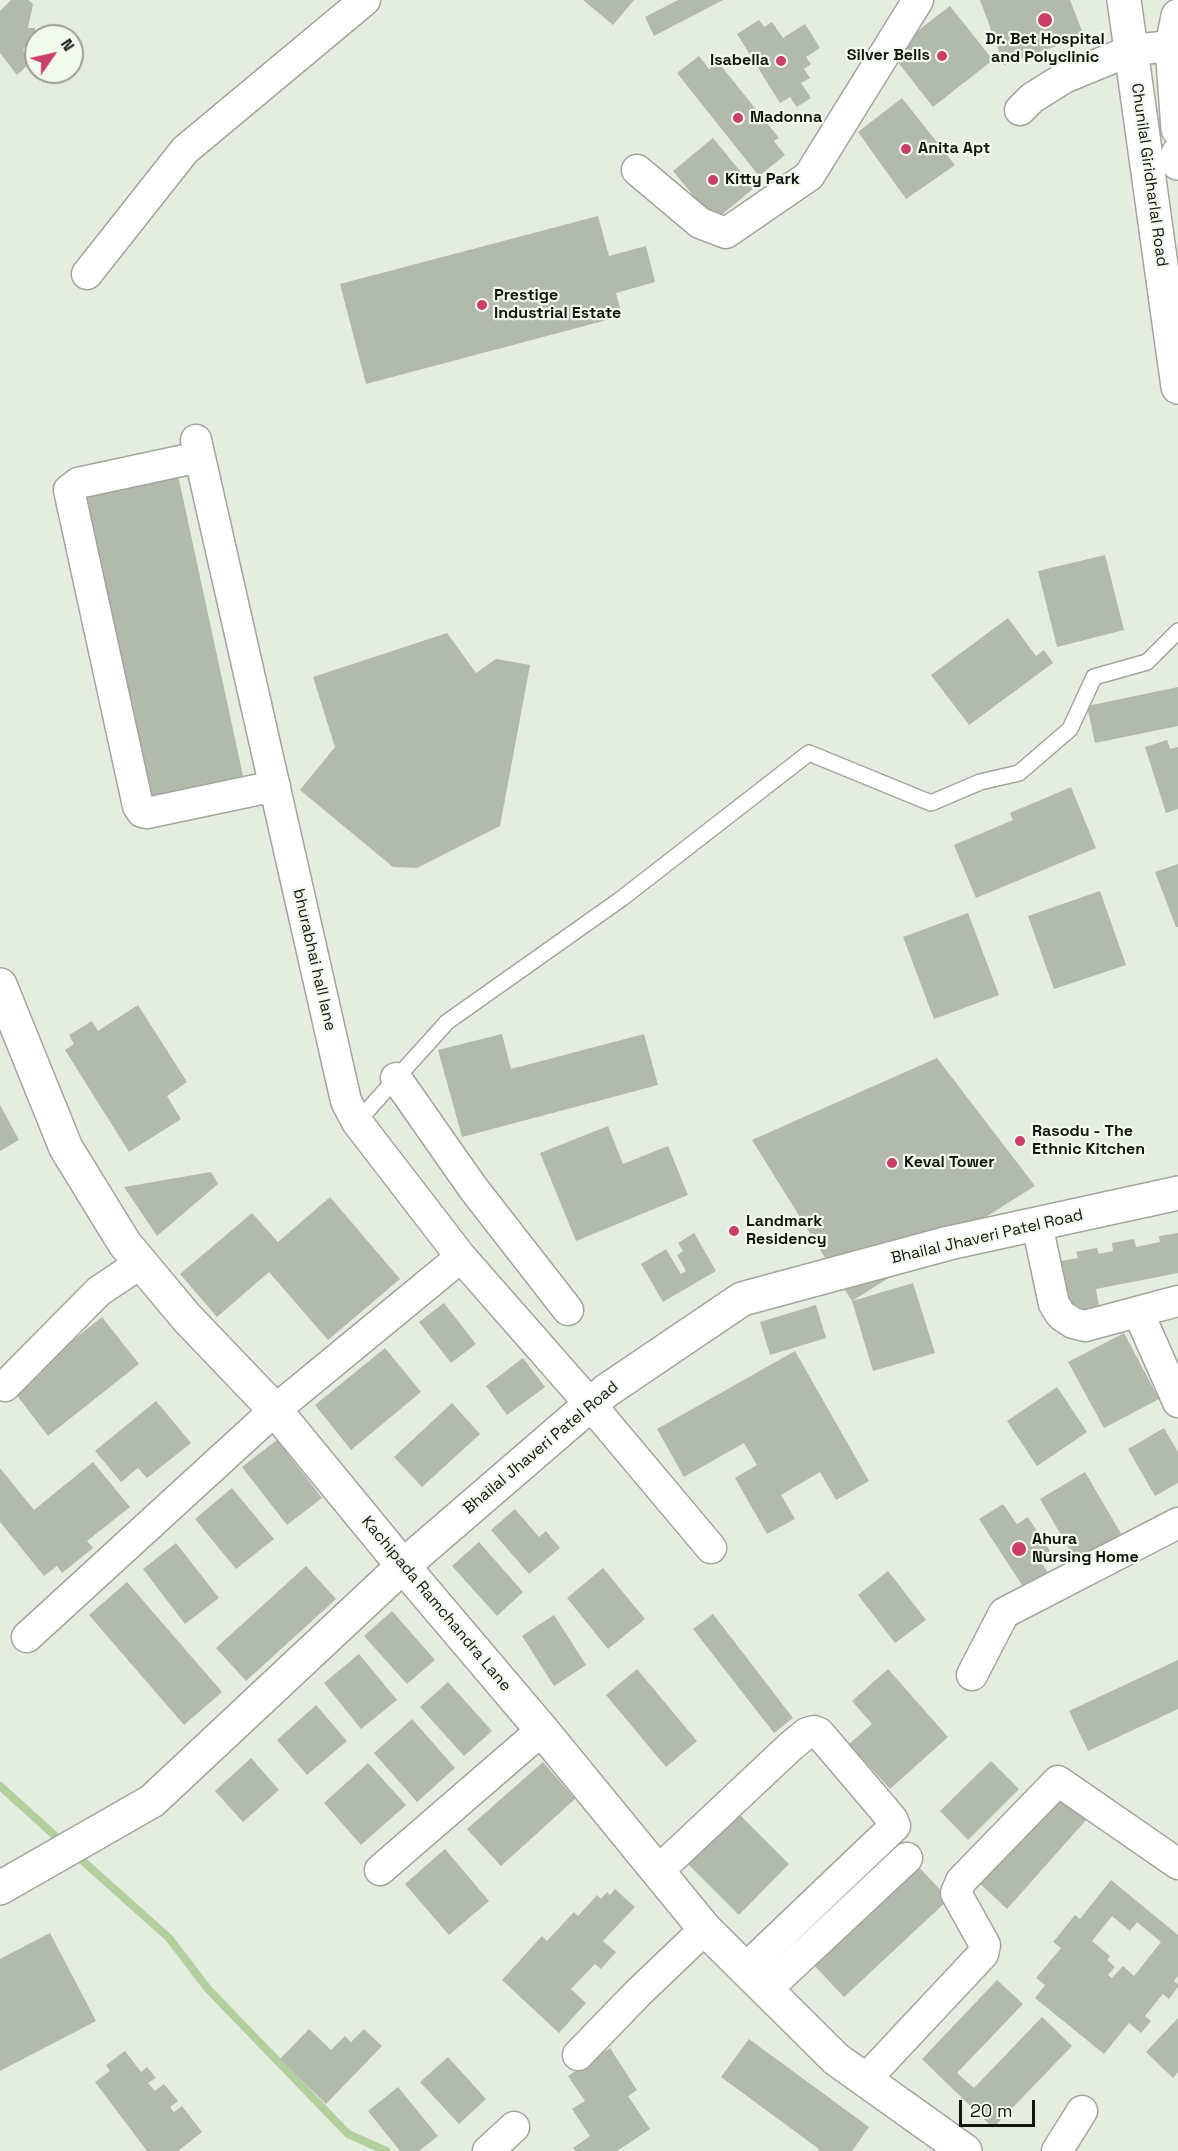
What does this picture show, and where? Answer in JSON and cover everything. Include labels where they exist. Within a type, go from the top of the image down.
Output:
[{"type":"main road","name":"Chunilal Giridharlal Road","points":[[1124,0],[1178,387]]},
{"type":"main road","points":[[1175,31],[1178,129]]},
{"type":"main road","name":"Chunilal Giridharlal Road","points":[[1178,153],[1178,163]]},
{"type":"main road","name":"Kachipada Ramchandra Lane","points":[[0,985],[66,1148],[125,1244],[187,1318],[275,1410],[705,1929],[836,2060],[965,2151]]},
{"type":"main road","name":"Bhailal Jhaveri Patel Road","points":[[4,1886],[152,1801],[403,1566],[590,1404],[742,1299],[949,1243],[1178,1193]]},
{"type":"street","points":[[87,274],[185,150],[365,0]]},
{"type":"street","points":[[638,170],[699,224],[726,233],[809,176],[918,0]]},
{"type":"street","points":[[1020,110],[1032,98],[1064,78],[1175,31]]},
{"type":"street","name":"bhurabhai hall lane","points":[[275,786],[147,813],[142,812],[138,806],[69,490],[78,483],[198,449],[275,786],[346,1101],[357,1122],[461,1257],[590,1404],[711,1548]]},
{"type":"street","points":[[396,1078],[473,1188],[568,1310]]},
{"type":"street","points":[[1037,1224],[1054,1304],[1061,1315],[1073,1323],[1085,1326],[1178,1301]]},
{"type":"street","points":[[27,1637],[275,1410],[461,1257]]},
{"type":"street","points":[[5,1386],[99,1291],[141,1263]]},
{"type":"street","points":[[1143,1323],[1178,1402]]},
{"type":"street","points":[[972,1675],[1004,1613],[1178,1523]]},
{"type":"street","points":[[380,1870],[542,1730]]},
{"type":"street","points":[[658,1871],[807,1732],[819,1733],[892,1819],[895,1826],[755,1980]]},
{"type":"street","points":[[865,2080],[983,1954],[985,1945],[956,1893],[962,1881],[1058,1781],[1178,1864]]},
{"type":"street","points":[[755,1980],[907,1858]]},
{"type":"street","points":[[578,2055],[705,1929]]},
{"type":"street","points":[[1057,2151],[1082,2111]]},
{"type":"street","points":[[488,2151],[514,2127]]},
{"type":"lane","points":[[357,1122],[447,1022],[621,899],[808,753],[931,803],[980,782],[1019,773],[1070,729],[1094,677],[1147,662],[1178,631]]},
{"type":"building","points":[[11,0],[28,0],[33,4],[29,24],[24,24],[24,68],[17,75],[0,53],[0,11]]},
{"type":"building","points":[[583,0],[634,0],[613,25]]},
{"type":"building","points":[[678,0],[723,0],[654,36],[645,17]]},
{"type":"building","points":[[980,0],[1070,0],[1084,36],[1004,65]]},
{"type":"building","name":"Silver Bells","points":[[950,6],[993,60],[933,107],[890,52]]},
{"type":"building","name":"Isabella","points":[[759,20],[764,27],[772,22],[783,38],[805,24],[820,48],[806,57],[811,64],[804,69],[810,78],[801,83],[811,98],[797,107],[790,97],[780,103],[737,34]]},
{"type":"building","name":"Madonna","points":[[699,56],[709,69],[718,62],[779,138],[774,141],[785,155],[759,176],[677,73]]},
{"type":"building","name":"Anita Apt","points":[[902,98],[955,165],[906,199],[858,132]]},
{"type":"building","name":"Kitty Park","points":[[713,138],[754,188],[714,221],[673,171]]},
{"type":"building","name":"Prestige Industrial Estate","points":[[598,216],[609,256],[646,246],[655,282],[616,293],[622,316],[366,384],[340,284]]},
{"type":"building","points":[[176,466],[245,785],[145,806],[76,488]]},
{"type":"building","points":[[1105,555],[1124,630],[1057,647],[1038,571]]},
{"type":"building","points":[[1008,618],[1036,656],[1044,650],[1053,663],[969,725],[931,675]]},
{"type":"building","points":[[447,633],[476,673],[496,659],[530,665],[500,826],[417,868],[393,867],[300,790],[335,747],[313,677]]},
{"type":"building","points":[[1178,687],[1178,726],[1095,743],[1087,706]]},
{"type":"building","points":[[1167,740],[1170,749],[1178,747],[1178,809],[1166,813],[1145,747]]},
{"type":"building","points":[[1071,787],[1096,848],[976,898],[954,845],[1013,820],[1010,813]]},
{"type":"building","points":[[1178,864],[1178,927],[1176,927],[1155,872]]},
{"type":"building","points":[[1100,891],[1126,965],[1054,989],[1028,916]]},
{"type":"building","points":[[968,913],[999,995],[934,1019],[903,937]]},
{"type":"building","points":[[138,1005],[187,1082],[167,1096],[181,1119],[129,1152],[65,1050],[74,1044],[69,1035],[92,1021],[98,1031]]},
{"type":"building","points":[[502,1034],[511,1069],[644,1034],[658,1085],[462,1137],[438,1050]]},
{"type":"building","name":"Keval Tower","points":[[937,1058],[1035,1186],[852,1301],[752,1140]]},
{"type":"building","points":[[0,1105],[19,1140],[0,1151]]},
{"type":"building","points":[[608,1126],[623,1164],[668,1146],[688,1195],[576,1241],[540,1153]]},
{"type":"building","points":[[211,1172],[218,1184],[157,1236],[124,1187]]},
{"type":"building","points":[[330,1197],[400,1279],[328,1340],[269,1272],[217,1317],[180,1274],[252,1213],[278,1242]]},
{"type":"building","points":[[694,1233],[716,1271],[663,1302],[641,1264],[666,1249],[681,1274],[686,1271],[677,1255],[683,1251],[678,1243]]},
{"type":"building","points":[[1178,1233],[1178,1273],[1096,1289],[1100,1311],[1072,1316],[1061,1261],[1078,1258],[1076,1252],[1097,1248],[1099,1254],[1113,1251],[1112,1243],[1134,1239],[1136,1247],[1160,1242],[1159,1236]]},
{"type":"building","points":[[913,1283],[935,1353],[873,1371],[852,1301]]},
{"type":"building","points":[[444,1303],[476,1344],[451,1363],[419,1322]]},
{"type":"building","points":[[816,1305],[826,1338],[770,1355],[760,1322]]},
{"type":"building","points":[[102,1317],[139,1364],[48,1436],[12,1389]]},
{"type":"building","points":[[1124,1333],[1159,1399],[1104,1428],[1068,1362]]},
{"type":"building","points":[[385,1348],[421,1392],[351,1450],[315,1405]]},
{"type":"building","points":[[795,1351],[869,1481],[836,1500],[820,1472],[781,1495],[795,1519],[767,1534],[735,1478],[757,1465],[744,1443],[684,1477],[657,1429]]},
{"type":"building","points":[[523,1358],[545,1387],[507,1415],[486,1386]]},
{"type":"building","points":[[1057,1387],[1087,1432],[1037,1466],[1007,1421]]},
{"type":"building","points":[[156,1401],[191,1443],[147,1478],[138,1468],[121,1482],[95,1451]]},
{"type":"building","points":[[452,1403],[480,1434],[422,1487],[394,1457]]},
{"type":"building","points":[[1164,1428],[1178,1452],[1178,1483],[1155,1496],[1128,1449]]},
{"type":"building","points":[[277,1440],[322,1498],[287,1525],[242,1467]]},
{"type":"building","points":[[93,1462],[130,1507],[87,1541],[93,1548],[62,1573],[57,1566],[44,1576],[0,1522],[0,1468],[34,1510]]},
{"type":"building","points":[[1085,1472],[1123,1537],[1078,1564],[1040,1499]]},
{"type":"building","points":[[232,1488],[274,1539],[236,1569],[195,1519]]},
{"type":"building","points":[[1003,1504],[1017,1524],[1028,1517],[1050,1551],[1039,1559],[1050,1576],[1026,1591],[979,1519]]},
{"type":"building","points":[[515,1509],[539,1537],[546,1531],[560,1548],[529,1574],[491,1530]]},
{"type":"building","points":[[479,1542],[523,1592],[497,1616],[452,1566]]},
{"type":"building","points":[[176,1543],[219,1598],[185,1624],[143,1569]]},
{"type":"building","points":[[306,1566],[336,1599],[246,1681],[216,1648]]},
{"type":"building","points":[[603,1568],[645,1619],[608,1649],[567,1598]]},
{"type":"building","points":[[888,1571],[926,1620],[895,1643],[858,1595]]},
{"type":"building","points":[[127,1582],[222,1692],[184,1725],[89,1615]]},
{"type":"building","points":[[392,1611],[435,1660],[407,1684],[364,1636]]},
{"type":"building","points":[[713,1614],[793,1718],[774,1733],[693,1629]]},
{"type":"building","points":[[554,1615],[586,1665],[554,1686],[522,1636]]},
{"type":"building","points":[[359,1654],[397,1700],[361,1729],[324,1683]]},
{"type":"building","points":[[1178,1660],[1178,1709],[1088,1751],[1069,1711]]},
{"type":"building","points":[[637,1669],[697,1741],[666,1767],[606,1695]]},
{"type":"building","points":[[888,1669],[948,1737],[890,1789],[849,1744],[872,1724],[852,1701]]},
{"type":"building","points":[[448,1682],[492,1731],[464,1756],[420,1707]]},
{"type":"building","points":[[316,1705],[347,1741],[307,1775],[277,1740]]},
{"type":"building","points":[[412,1719],[455,1768],[417,1802],[374,1753]]},
{"type":"building","points":[[251,1758],[279,1790],[243,1822],[215,1791]]},
{"type":"building","points":[[991,1761],[1019,1789],[968,1840],[940,1811]]},
{"type":"building","points":[[543,1762],[575,1799],[501,1866],[467,1829]]},
{"type":"building","points":[[368,1763],[406,1805],[361,1845],[324,1803]]},
{"type":"building","points":[[1055,1790],[1087,1819],[1007,1909],[976,1880]]},
{"type":"building","points":[[737,1812],[789,1864],[739,1915],[687,1863]]},
{"type":"building","points":[[445,1849],[489,1901],[449,1935],[405,1884]]},
{"type":"building","points":[[914,1862],[949,1899],[844,1997],[809,1960]]},
{"type":"building","points":[[1111,1880],[1178,1935],[1178,1976],[1174,1981],[1178,1987],[1169,1999],[1163,1994],[1145,2016],[1151,2021],[1141,2033],[1129,2023],[1104,2054],[1035,1998],[1045,1985],[1036,1978],[1061,1948],[1053,1942],[1075,1915],[1080,1919]],"holes":[[[1112,1916],[1130,1931],[1137,1922],[1161,1942],[1134,1976],[1123,1966],[1112,1978],[1108,1975],[1115,1967],[1107,1960],[1110,1956],[1092,1941]]]},
{"type":"building","points":[[615,1889],[635,1907],[603,1941],[616,1952],[601,1969],[595,1964],[571,1989],[586,2003],[559,2033],[502,1980],[542,1936],[547,1941],[574,1912],[578,1916],[597,1895],[601,1899],[607,1892],[610,1895]]},
{"type":"building","points":[[50,1933],[96,2021],[0,2071],[0,1959]]},
{"type":"building","points":[[997,1980],[1023,2004],[957,2073],[974,2088],[1042,2017],[1072,2046],[993,2128],[922,2059]]},
{"type":"building","points":[[1178,2018],[1178,2072],[1173,2078],[1146,2052]]},
{"type":"building","points":[[309,2029],[331,2050],[345,2036],[351,2042],[364,2029],[382,2046],[326,2104],[280,2059]]},
{"type":"building","points":[[749,2039],[869,2127],[852,2151],[818,2151],[819,2149],[721,2077]]},
{"type":"building","points":[[610,2048],[637,2090],[628,2096],[650,2129],[617,2151],[575,2151],[573,2148],[590,2136],[572,2109],[585,2101],[568,2076]]},
{"type":"building","points":[[125,2051],[141,2072],[147,2067],[156,2078],[148,2083],[155,2091],[164,2084],[178,2101],[170,2107],[174,2112],[182,2106],[202,2132],[178,2151],[147,2151],[95,2082],[110,2071],[106,2065]]},
{"type":"building","points":[[448,2057],[486,2099],[459,2124],[420,2082]]},
{"type":"building","points":[[398,2087],[438,2136],[419,2151],[400,2151],[368,2111]]},
{"type":"waterway","points":[[0,1786],[62,1842]]},
{"type":"waterway","points":[[75,1854],[169,1938],[208,1989],[348,2134],[386,2151]]},
{"type":"place","name":"Dr. Bet Hospital and Polyclinic","points":[[1045,20]]},
{"type":"place","name":"Silver Bells","points":[[942,56]]},
{"type":"place","name":"Isabella","points":[[781,61]]},
{"type":"place","name":"Madonna","points":[[738,118]]},
{"type":"place","name":"Anita Apt","points":[[906,149]]},
{"type":"place","name":"Kitty Park","points":[[713,180]]},
{"type":"place","name":"Prestige Industrial Estate","points":[[482,305]]},
{"type":"place","name":"Rasodu - The Ethnic Kitchen","points":[[1020,1141]]},
{"type":"place","name":"Keval Tower","points":[[892,1163]]},
{"type":"place","name":"Landmark Residency","points":[[734,1231]]},
{"type":"place","name":"Ahura Nursing Home","points":[[1019,1549]]}]
